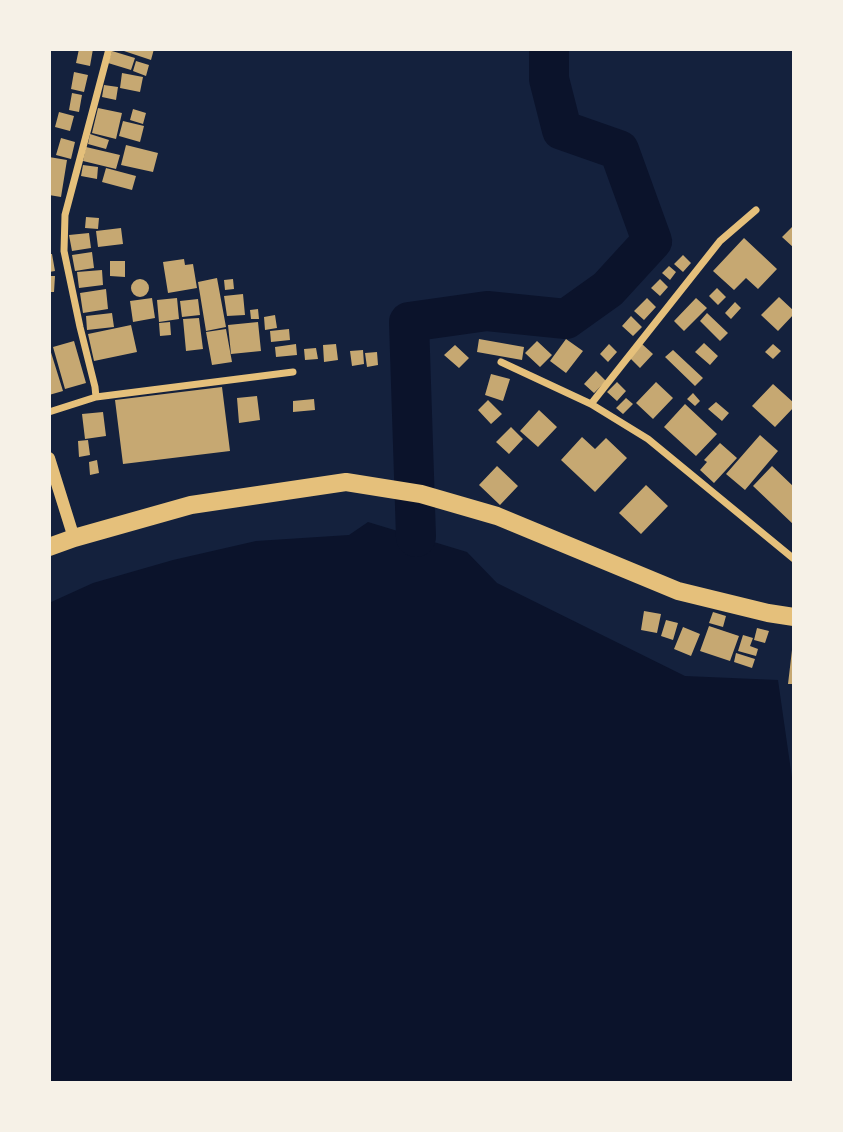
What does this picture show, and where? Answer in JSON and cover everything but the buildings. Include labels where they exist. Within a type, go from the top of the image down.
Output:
[{"type":"main road","points":[[49,547],[191,505],[346,482],[421,494],[497,516],[678,591],[794,617]]},
{"type":"street","points":[[96,397],[64,251],[65,215],[108,49]]},
{"type":"street","points":[[591,404],[720,242],[756,210]]},
{"type":"street","points":[[501,362],[591,404],[648,439],[794,559]]},
{"type":"street","points":[[49,412],[96,397],[293,372]]},
{"type":"street","points":[[49,458],[74,538]]},
{"type":"water","points":[[368,522],[467,552],[497,583],[685,676],[778,680],[794,779],[794,1083],[49,1083],[49,603],[93,583],[173,560],[256,541],[349,535]]},
{"type":"waterway","points":[[416,537],[409,322],[487,311],[566,319],[608,289],[652,241],[619,150],[562,130],[549,79],[549,49]]}]
